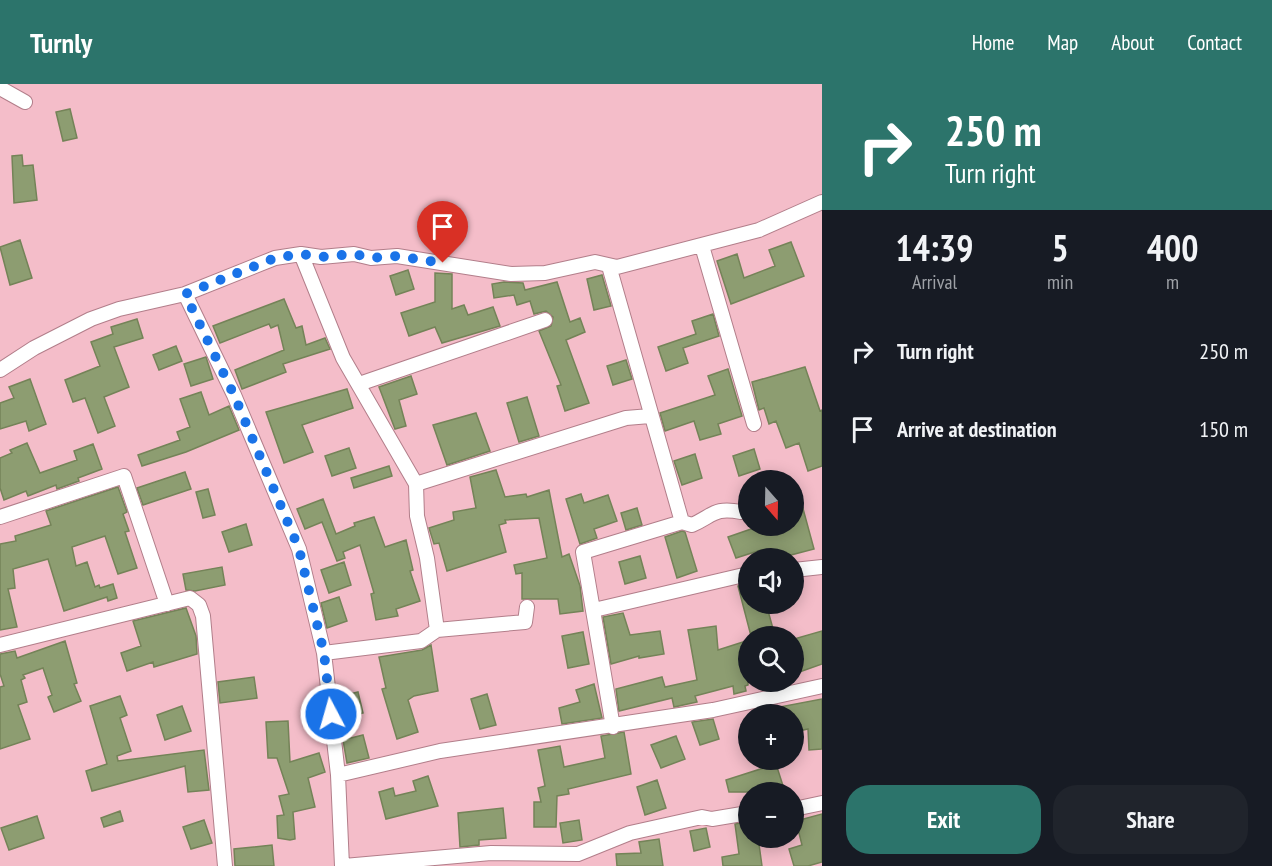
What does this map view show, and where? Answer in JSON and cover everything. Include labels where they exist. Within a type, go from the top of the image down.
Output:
[{"type":"street","points":[[0,88],[25,102]]},
{"type":"street","points":[[0,370],[34,348],[91,319],[119,309],[185,294],[275,258],[301,254],[321,257],[354,254],[372,258],[397,256],[511,274],[545,273],[595,262],[617,267],[759,230],[822,202]]},
{"type":"street","points":[[702,246],[754,424]]},
{"type":"street","points":[[301,254],[343,358],[416,484],[417,516],[427,558],[437,630]]},
{"type":"street","points":[[609,266],[682,522]]},
{"type":"street","points":[[185,294],[234,395],[299,549],[324,653],[338,775],[343,866],[490,853],[578,854],[630,833],[702,817],[712,819],[738,815]]},
{"type":"street","points":[[359,384],[545,320]]},
{"type":"street","points":[[416,484],[626,418],[651,416]]},
{"type":"street","points":[[0,516],[124,476],[167,604]]},
{"type":"street","points":[[613,727],[583,552],[682,522],[692,525],[708,513],[738,512]]},
{"type":"street","points":[[804,569],[822,567]]},
{"type":"street","points":[[594,609],[738,575]]},
{"type":"street","points":[[0,645],[190,598],[199,605],[203,616],[225,866]]},
{"type":"street","points":[[324,653],[422,640],[437,630],[525,622],[527,607]]},
{"type":"street","points":[[338,775],[440,751],[613,727],[714,710],[822,686]]},
{"type":"street","points":[[804,807],[822,803]]},
{"type":"building","points":[[70,109],[77,138],[63,141],[56,112]]},
{"type":"building","points":[[22,155],[23,166],[33,165],[37,200],[14,203],[12,156]]},
{"type":"building","points":[[20,240],[32,278],[10,285],[0,247]]},
{"type":"building","points":[[791,242],[804,276],[731,304],[717,261],[737,254],[744,278],[775,266],[769,250]]},
{"type":"building","points":[[408,270],[414,289],[396,295],[390,276]]},
{"type":"building","points":[[435,273],[452,274],[452,309],[464,305],[468,315],[493,307],[500,326],[442,343],[435,327],[409,336],[401,313],[435,302]]},
{"type":"building","points":[[602,275],[611,306],[594,310],[587,279]]},
{"type":"building","points":[[557,282],[570,322],[580,318],[585,332],[566,340],[589,403],[565,411],[557,386],[561,385],[539,331],[551,326],[553,317],[546,311],[534,314],[530,301],[517,305],[514,295],[494,298],[492,284],[523,283],[525,290]]},
{"type":"building","points":[[284,299],[296,328],[302,326],[306,345],[325,338],[330,349],[283,364],[286,372],[242,389],[235,370],[284,350],[278,325],[271,328],[269,324],[220,343],[213,326]]},
{"type":"building","points":[[713,314],[719,336],[683,348],[688,363],[666,371],[658,347],[696,334],[692,321]]},
{"type":"building","points":[[137,319],[143,338],[114,347],[129,387],[104,397],[115,426],[98,433],[85,398],[73,402],[65,380],[100,366],[91,342],[113,334],[111,327]]},
{"type":"building","points":[[176,346],[182,361],[159,370],[153,355]]},
{"type":"building","points":[[206,357],[213,379],[191,386],[184,364]]},
{"type":"building","points":[[626,360],[632,379],[613,385],[607,366]]},
{"type":"building","points":[[805,367],[820,411],[822,410],[822,466],[808,471],[799,443],[786,448],[776,421],[769,424],[764,408],[759,410],[752,382]]},
{"type":"building","points":[[728,369],[742,416],[718,424],[721,434],[700,440],[694,421],[665,431],[660,413],[715,395],[708,376]]},
{"type":"building","points":[[411,376],[417,394],[399,400],[406,426],[395,429],[379,387]]},
{"type":"building","points":[[30,379],[46,424],[29,431],[26,421],[0,429],[0,403],[14,398],[9,387]]},
{"type":"building","points":[[347,389],[353,408],[302,425],[313,452],[284,463],[266,412]]},
{"type":"building","points":[[201,392],[209,415],[229,406],[239,430],[186,452],[142,466],[138,455],[180,440],[177,432],[190,427],[180,399]]},
{"type":"building","points":[[527,397],[539,436],[519,442],[507,403]]},
{"type":"building","points":[[476,413],[490,451],[447,465],[433,425]]},
{"type":"building","points":[[27,443],[40,473],[77,460],[74,451],[93,444],[102,469],[57,489],[56,485],[28,496],[26,491],[4,500],[0,488],[0,458],[12,453],[10,450]]},
{"type":"building","points":[[349,448],[356,468],[332,476],[325,456]]},
{"type":"building","points":[[754,449],[760,469],[738,470],[738,473],[733,456]]},
{"type":"building","points":[[695,454],[702,478],[682,485],[674,461]]},
{"type":"building","points":[[389,466],[392,476],[354,488],[351,478]]},
{"type":"building","points":[[496,470],[505,497],[526,494],[527,497],[549,490],[562,557],[569,554],[580,586],[583,611],[560,614],[558,599],[522,599],[522,573],[516,574],[514,565],[547,558],[539,518],[505,520],[506,523],[499,525],[506,552],[447,571],[439,543],[434,544],[429,528],[454,520],[453,512],[476,508],[470,477]]},
{"type":"building","points":[[185,472],[191,489],[143,505],[137,488]]},
{"type":"building","points":[[118,487],[127,512],[123,514],[129,531],[125,532],[137,568],[118,574],[105,536],[72,547],[76,566],[87,562],[95,587],[99,585],[100,588],[113,584],[117,598],[108,601],[107,597],[64,611],[48,559],[13,569],[15,588],[8,589],[17,627],[0,630],[0,544],[16,541],[15,536],[51,525],[46,511]]},
{"type":"building","points":[[208,489],[215,515],[203,518],[196,492]]},
{"type":"building","points":[[581,494],[584,503],[608,495],[617,521],[594,529],[597,538],[580,544],[566,499]]},
{"type":"building","points":[[323,499],[336,534],[355,526],[354,523],[374,517],[385,547],[406,540],[413,570],[410,571],[420,601],[396,609],[398,616],[376,620],[371,594],[374,593],[360,545],[343,552],[345,558],[337,561],[322,522],[305,529],[297,509]]},
{"type":"building","points":[[637,508],[642,525],[626,530],[621,513]]},
{"type":"building","points":[[804,512],[814,549],[804,552],[804,548],[738,548],[738,557],[736,558],[728,537],[738,534],[738,536],[804,536]]},
{"type":"building","points":[[246,524],[252,545],[229,552],[222,532]]},
{"type":"building","points":[[685,532],[697,571],[677,578],[665,537]]},
{"type":"building","points":[[640,556],[646,578],[625,584],[619,562]]},
{"type":"building","points":[[344,562],[351,585],[329,593],[321,570]]},
{"type":"building","points":[[222,567],[225,585],[195,591],[186,590],[183,574]]},
{"type":"building","points":[[339,597],[347,621],[327,628],[321,603]]},
{"type":"building","points":[[186,608],[196,636],[197,654],[154,667],[153,662],[127,671],[121,653],[141,646],[133,621]]},
{"type":"building","points":[[623,613],[630,635],[660,631],[664,654],[639,658],[639,656],[611,664],[603,617]]},
{"type":"building","points":[[745,614],[769,614],[772,626],[748,626]]},
{"type":"building","points":[[716,626],[718,650],[738,644],[738,692],[742,692],[734,694],[733,686],[695,696],[697,702],[674,707],[672,698],[619,711],[616,689],[662,677],[665,687],[697,680],[688,630]]},
{"type":"building","points":[[822,631],[822,664],[804,670],[804,636]]},
{"type":"building","points":[[583,632],[589,664],[568,668],[562,636]]},
{"type":"building","points":[[65,641],[77,683],[74,684],[81,701],[54,712],[48,697],[52,695],[43,668],[23,675],[25,678],[21,680],[27,702],[18,705],[30,739],[0,749],[0,687],[4,686],[0,674],[0,654],[15,651],[17,658]]},
{"type":"building","points":[[431,645],[438,691],[414,696],[408,700],[418,732],[397,739],[382,689],[386,688],[379,657],[422,650]]},
{"type":"building","points":[[254,677],[257,698],[220,703],[218,682]]},
{"type":"building","points":[[594,684],[602,718],[562,724],[559,708],[580,702],[576,690]]},
{"type":"building","points":[[358,692],[363,713],[347,717],[342,696]]},
{"type":"building","points":[[487,694],[496,725],[480,729],[471,699]]},
{"type":"building","points":[[120,696],[127,715],[120,718],[131,751],[117,756],[118,761],[204,750],[209,790],[188,792],[185,766],[92,791],[86,771],[107,764],[90,706]]},
{"type":"building","points":[[822,699],[822,749],[809,750],[808,729],[804,730],[804,704],[796,704]]},
{"type":"building","points":[[182,706],[191,731],[165,740],[157,715]]},
{"type":"building","points":[[713,719],[719,739],[700,745],[692,722]]},
{"type":"building","points":[[288,721],[290,762],[319,753],[325,772],[308,778],[315,807],[293,812],[295,839],[290,840],[278,838],[277,816],[284,815],[279,796],[289,794],[277,758],[268,758],[266,722]]},
{"type":"building","points":[[624,732],[631,774],[568,789],[569,794],[557,796],[556,827],[534,827],[534,802],[541,802],[538,788],[545,786],[538,750],[560,746],[564,767],[605,758],[601,736]]},
{"type":"building","points":[[363,735],[369,758],[347,763],[343,740]]},
{"type":"building","points":[[676,736],[685,759],[661,768],[651,745]]},
{"type":"building","points":[[757,770],[778,770],[782,782],[738,782],[738,792],[729,792],[726,780]]},
{"type":"building","points":[[428,776],[438,806],[386,819],[379,792],[393,788],[395,796],[416,791],[413,781]]},
{"type":"building","points":[[657,780],[666,808],[645,815],[637,787]]},
{"type":"building","points":[[503,808],[506,838],[479,840],[479,845],[460,847],[458,813]]},
{"type":"building","points":[[120,811],[123,821],[104,827],[101,818]]},
{"type":"building","points":[[822,814],[822,862],[808,866],[794,866],[789,849],[804,848],[804,819]]},
{"type":"building","points":[[37,816],[44,838],[9,850],[1,828]]},
{"type":"building","points":[[204,820],[212,843],[191,849],[183,827]]},
{"type":"building","points":[[579,820],[582,840],[563,843],[560,823]]},
{"type":"building","points":[[738,823],[738,846],[735,824]]},
{"type":"building","points":[[706,828],[710,847],[694,851],[690,831]]},
{"type":"building","points":[[659,839],[663,866],[617,866],[616,854],[641,853],[639,842]]},
{"type":"building","points":[[272,845],[274,866],[235,866],[234,849]]},
{"type":"building","points":[[738,848],[760,848],[762,866],[723,866],[722,857],[739,854]]},
{"type":"route","points":[[331,714],[324,653],[299,549],[234,395],[185,294],[275,258],[301,254],[321,257],[354,254],[372,258],[397,256],[443,263]]}]
